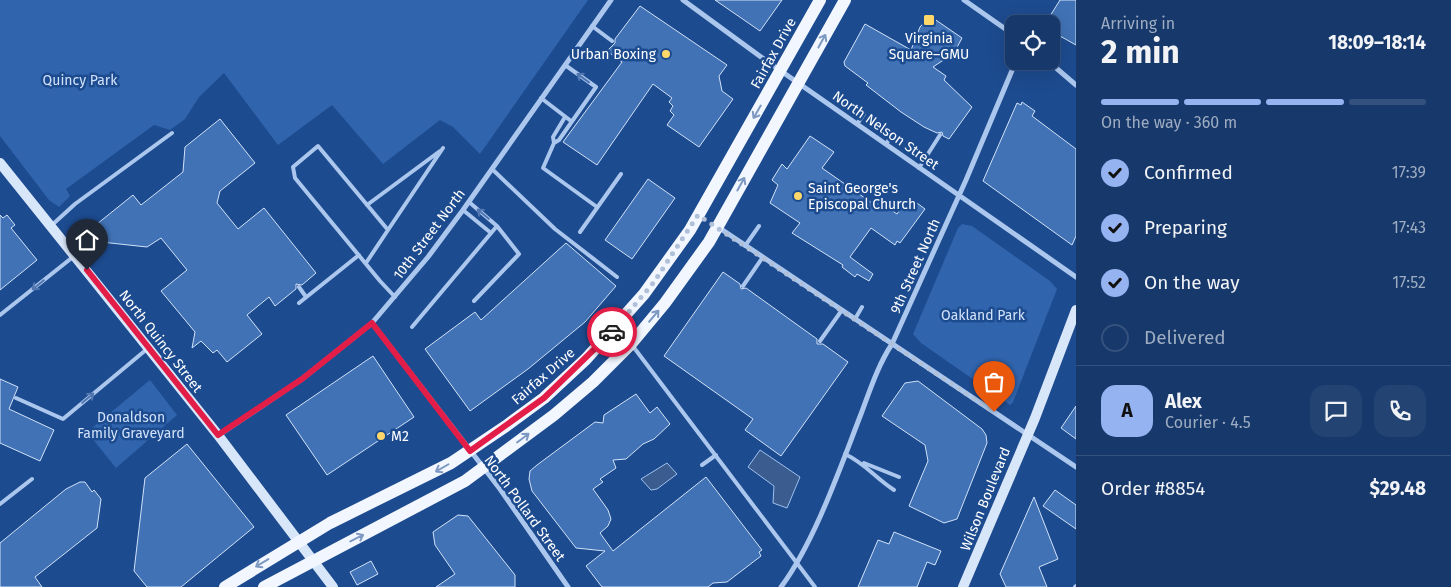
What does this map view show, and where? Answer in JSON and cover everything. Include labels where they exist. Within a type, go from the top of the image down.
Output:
[{"type":"main road","name":"Fairfax Drive","points":[[225,587],[300,541],[362,507],[426,478],[470,451],[544,398],[586,359],[620,324],[649,288],[698,215],[820,0]]},
{"type":"main road","points":[[264,587],[438,496],[484,468],[560,410],[593,382],[631,344],[666,302],[718,227],[845,0]]},
{"type":"main road","name":"North Quincy Street","points":[[1,165],[52,225],[218,435],[333,587]]},
{"type":"main road","points":[[698,215],[718,227]]},
{"type":"main road","name":"Wilson Boulevard","points":[[964,587],[1076,310]]},
{"type":"street","name":"10th Street North","points":[[218,435],[302,379],[372,323],[395,297],[469,202],[611,0]]},
{"type":"street","name":"North Nelson Street","points":[[683,0],[1076,277]]},
{"type":"street","points":[[964,0],[1005,29]]},
{"type":"street","name":"9th Street North","points":[[781,587],[798,564],[845,454],[882,360],[892,344],[959,196],[1012,70]]},
{"type":"street","points":[[1059,70],[1076,84]]},
{"type":"street","points":[[718,227],[1076,467]]},
{"type":"street","name":"North Pollard Street","points":[[372,323],[484,468],[568,587]]},
{"type":"lane","points":[[592,26],[612,41]]},
{"type":"lane","points":[[554,143],[559,140],[596,87],[565,65]]},
{"type":"lane","points":[[541,98],[571,122]]},
{"type":"lane","points":[[857,124],[864,114]]},
{"type":"lane","points":[[565,117],[553,137],[554,143],[543,168],[597,207]]},
{"type":"lane","points":[[52,225],[75,204],[172,133]]},
{"type":"lane","points":[[886,144],[893,134]]},
{"type":"lane","points":[[919,168],[940,134]]},
{"type":"lane","points":[[388,230],[318,146],[293,167],[295,178],[395,297]]},
{"type":"lane","points":[[366,263],[444,148],[367,205]]},
{"type":"lane","points":[[492,169],[555,228],[617,277]]},
{"type":"lane","points":[[580,232],[621,174]]},
{"type":"lane","points":[[469,202],[498,226],[520,254],[474,301]]},
{"type":"lane","points":[[463,210],[491,233]]},
{"type":"lane","points":[[412,327],[498,226]]},
{"type":"lane","points":[[745,246],[759,226]]},
{"type":"lane","points":[[0,315],[98,237]]},
{"type":"lane","points":[[299,303],[359,255]]},
{"type":"lane","points":[[743,286],[763,257]]},
{"type":"lane","points":[[299,287],[306,297]]},
{"type":"lane","points":[[855,319],[862,307]]},
{"type":"lane","points":[[820,341],[842,310]]},
{"type":"lane","points":[[631,344],[815,587]]},
{"type":"lane","points":[[16,398],[63,418],[148,348]]},
{"type":"lane","points":[[845,454],[899,477]]},
{"type":"lane","points":[[702,465],[716,456]]},
{"type":"lane","points":[[862,462],[875,478],[894,490]]},
{"type":"lane","points":[[0,504],[32,479]]},
{"type":"green space","name":"Quincy Park","points":[[0,0],[588,0],[480,154],[453,127],[440,120],[383,164],[332,105],[278,145],[224,73],[199,97],[185,119],[170,130],[154,125],[66,189],[70,196],[59,207],[49,200],[0,136]]},
{"type":"green space","name":"Oakland Park","points":[[962,224],[972,226],[1050,281],[1057,289],[1013,402],[1010,405],[921,343],[913,334],[958,228]]},
{"type":"green space","name":"Donaldson Family Graveyard","points":[[150,380],[177,415],[116,468],[87,432]]},
{"type":"shaded area","points":[[760,450],[800,477],[787,508],[773,503],[774,486],[748,467]]},
{"type":"shaded area","points":[[667,463],[677,474],[657,489],[651,490],[641,479]]},
{"type":"building","points":[[715,0],[782,0],[760,31]]},
{"type":"building","points":[[1060,0],[1076,0],[1076,45],[1060,36],[1060,15],[1051,15]]},
{"type":"building","points":[[640,6],[727,65],[719,76],[722,91],[733,99],[699,147],[667,125],[674,115],[670,111],[673,106],[669,102],[672,98],[653,84],[597,165],[563,142],[622,62],[607,51],[615,43],[615,39]]},
{"type":"building","points":[[930,16],[962,38],[954,53],[933,67],[946,76],[944,80],[972,107],[949,139],[943,136],[942,132],[937,133],[924,127],[901,112],[866,85],[868,83],[845,66],[844,62],[865,24],[911,50],[920,27]]},
{"type":"building","points":[[1022,102],[1035,111],[1032,116],[1076,149],[1076,236],[1072,245],[983,181],[1017,103],[1021,105]]},
{"type":"building","points":[[220,119],[255,163],[220,191],[217,203],[238,229],[264,208],[316,273],[302,285],[296,284],[296,289],[275,306],[269,297],[247,315],[262,334],[227,362],[217,350],[213,353],[201,341],[192,348],[195,332],[161,291],[187,270],[161,238],[147,247],[101,242],[101,235],[96,234],[97,224],[133,195],[141,205],[183,172],[185,147]]},
{"type":"building","name":"Saint George's Episcopal Church","points":[[810,136],[834,152],[822,168],[872,203],[875,199],[897,214],[909,197],[925,209],[900,243],[897,241],[895,245],[871,228],[850,257],[873,274],[869,281],[857,274],[855,277],[842,267],[843,265],[792,233],[800,223],[770,203],[778,185],[772,180],[782,164],[787,169]]},
{"type":"building","points":[[648,179],[675,198],[632,259],[605,240]]},
{"type":"building","points":[[0,215],[3,218],[7,215],[15,225],[11,228],[37,260],[0,290]]},
{"type":"building","points":[[566,243],[616,286],[585,322],[528,369],[470,411],[425,349],[475,312],[481,320]]},
{"type":"building","points":[[723,272],[740,284],[741,289],[746,288],[817,339],[817,344],[823,344],[848,362],[781,456],[745,430],[753,419],[664,356]]},
{"type":"building","points":[[373,356],[414,417],[327,475],[286,415]]},
{"type":"building","points":[[0,379],[18,387],[9,409],[54,430],[40,461],[0,443]]},
{"type":"building","points":[[918,381],[982,429],[986,435],[987,443],[957,519],[944,523],[909,506],[928,461],[925,445],[882,416],[905,383]]},
{"type":"building","points":[[636,394],[650,413],[657,407],[670,424],[654,439],[643,444],[626,459],[613,460],[616,468],[600,479],[603,482],[593,489],[608,510],[611,519],[608,526],[600,533],[613,551],[706,477],[762,550],[759,552],[761,556],[727,582],[713,583],[708,587],[602,587],[586,566],[605,551],[576,548],[532,491],[529,479],[530,471],[595,422],[603,423],[604,415]]},
{"type":"building","points":[[1076,406],[1076,439],[1061,428]]},
{"type":"building","points":[[187,444],[254,527],[181,587],[147,587],[134,571],[145,478]]},
{"type":"building","points":[[80,482],[85,482],[92,492],[94,490],[101,499],[97,528],[35,577],[42,587],[0,587],[0,543],[66,489]]},
{"type":"building","points":[[1055,490],[1076,505],[1076,529],[1043,506]]},
{"type":"building","points":[[1034,497],[1058,559],[1039,567],[1047,587],[1006,587],[1000,574]]},
{"type":"building","points":[[458,515],[468,516],[515,575],[515,587],[436,587],[455,574],[435,545],[433,532]]},
{"type":"building","points":[[894,532],[941,551],[935,565],[927,562],[917,587],[858,587],[878,540],[889,544]]},
{"type":"building","points":[[371,561],[378,574],[357,585],[350,572]]},
{"type":"way so far","points":[[612,332],[654,282],[690,230],[698,215],[994,412]]},
{"type":"place","name":"Virginia Square–GMU","points":[[929,20]]},
{"type":"place","name":"Urban Boxing","points":[[666,54]]},
{"type":"place","name":"Saint George's Episcopal Church","points":[[798,196]]},
{"type":"place","name":"M2","points":[[381,436]]},
{"type":"route","points":[[87,270],[218,435],[302,379],[372,323],[470,451],[544,398],[612,332]]}]
